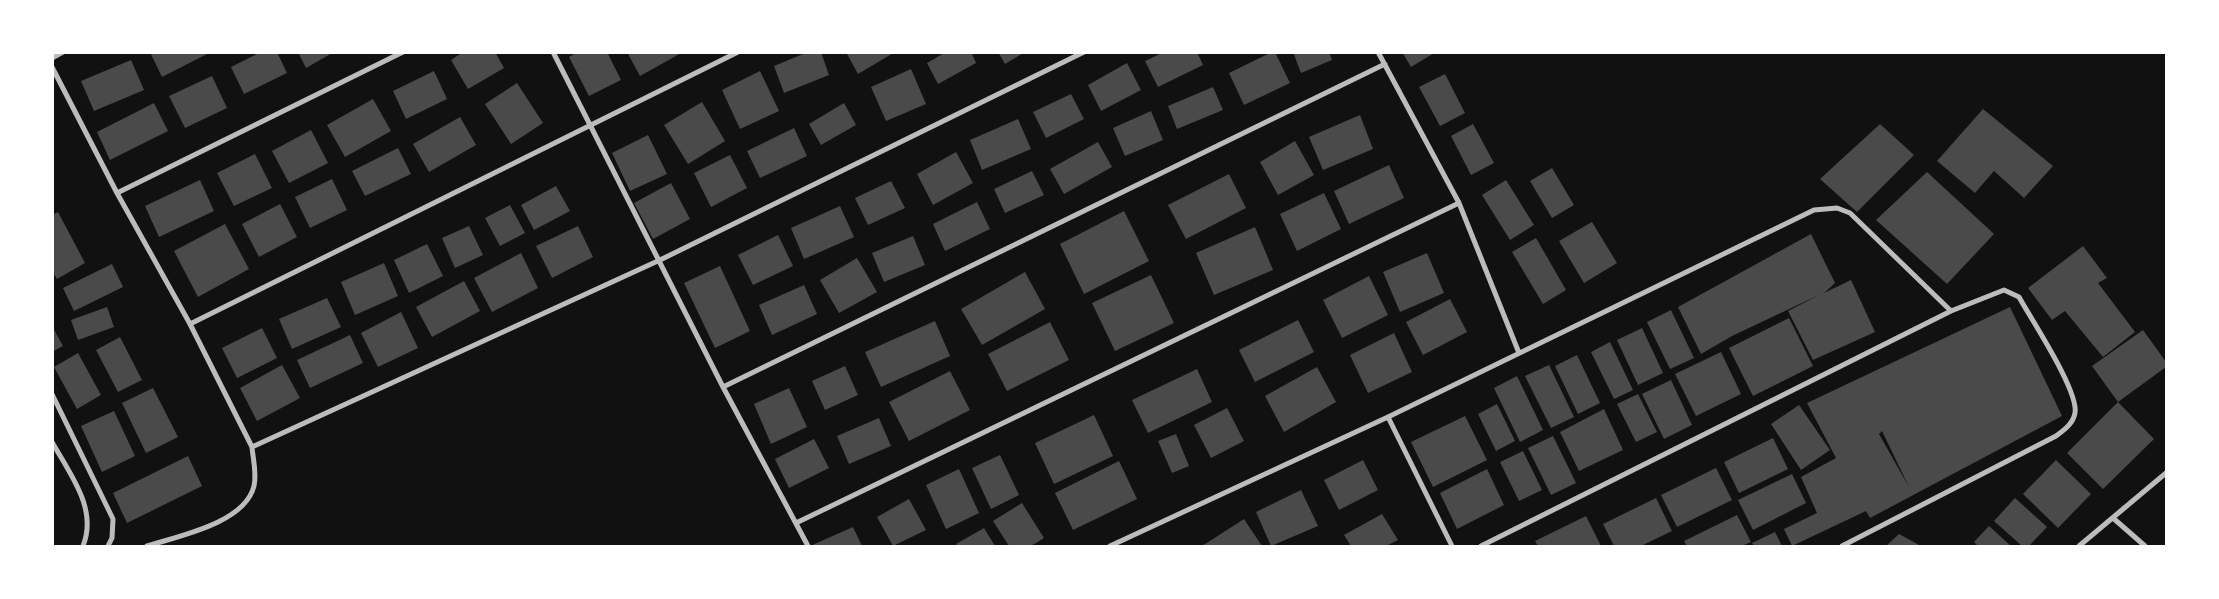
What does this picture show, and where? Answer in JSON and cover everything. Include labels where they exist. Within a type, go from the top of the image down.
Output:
[{"type":"street","points":[[52,58],[63,52]]},
{"type":"street","points":[[117,193],[403,52]]},
{"type":"street","points":[[553,52],[723,386],[808,546]]},
{"type":"street","points":[[190,324],[738,52]]},
{"type":"street","points":[[252,447],[660,260],[1084,52]]},
{"type":"street","points":[[1378,52],[1459,203],[1519,353]]},
{"type":"street","points":[[723,386],[1385,64]]},
{"type":"street","points":[[52,67],[117,193],[190,324],[252,447],[254,485],[248,501],[232,516],[192,532],[147,546]]},
{"type":"street","points":[[796,523],[1459,203]]},
{"type":"street","points":[[1110,546],[1388,417],[1814,210],[1837,208],[1850,213],[1951,311]]},
{"type":"street","points":[[1481,546],[1951,311],[1996,292],[2004,290],[2012,292],[2019,297],[2071,389],[2076,412],[2070,425],[2056,436],[1842,546]]},
{"type":"street","points":[[52,394],[113,519],[112,538],[108,546]]},
{"type":"street","points":[[1388,417],[1452,546]]},
{"type":"street","points":[[52,442],[85,502],[89,526],[84,546]]},
{"type":"street","points":[[2078,546],[2166,473]]},
{"type":"street","points":[[2113,518],[2145,546]]},
{"type":"building","points":[[150,52],[206,52],[207,54],[162,77]]},
{"type":"building","points":[[261,52],[277,52],[287,73],[244,94],[231,67]]},
{"type":"building","points":[[298,52],[334,52],[306,68]]},
{"type":"building","points":[[463,52],[495,52],[504,68],[468,89],[451,60]]},
{"type":"building","points":[[578,52],[607,52],[621,80],[589,96],[569,57]]},
{"type":"building","points":[[627,52],[683,52],[640,76]]},
{"type":"building","points":[[808,52],[821,52],[829,75],[784,93],[774,66]]},
{"type":"building","points":[[846,52],[895,52],[858,74]]},
{"type":"building","points":[[946,52],[971,52],[976,63],[938,84],[927,63]]},
{"type":"building","points":[[998,52],[1025,52],[1005,64]]},
{"type":"building","points":[[1164,52],[1197,52],[1203,65],[1158,87],[1145,61]]},
{"type":"building","points":[[1275,52],[1290,83],[1244,105],[1229,73]]},
{"type":"building","points":[[1293,52],[1329,52],[1332,60],[1301,73]]},
{"type":"building","points":[[1402,52],[1436,52],[1411,67]]},
{"type":"building","points":[[131,60],[144,90],[94,111],[81,81]]},
{"type":"building","points":[[1127,63],[1141,90],[1101,111],[1088,85]]},
{"type":"building","points":[[911,69],[926,104],[886,121],[871,87]]},
{"type":"building","points":[[434,71],[447,99],[406,119],[393,91]]},
{"type":"building","points":[[760,71],[779,111],[740,129],[722,90]]},
{"type":"building","points":[[1445,74],[1465,113],[1440,126],[1419,87]]},
{"type":"building","points":[[212,76],[227,108],[185,128],[169,96]]},
{"type":"building","points":[[517,83],[543,123],[511,144],[485,104]]},
{"type":"building","points":[[1213,87],[1223,110],[1177,129],[1168,106]]},
{"type":"building","points":[[1071,94],[1084,119],[1046,138],[1033,112]]},
{"type":"building","points":[[373,99],[391,131],[345,157],[327,125]]},
{"type":"building","points":[[702,102],[725,141],[688,164],[664,125]]},
{"type":"building","points":[[154,103],[168,131],[110,160],[97,132]]},
{"type":"building","points":[[844,103],[856,125],[821,145],[809,124]]},
{"type":"building","points":[[1983,109],[2053,166],[2024,198],[1994,171],[1975,193],[1937,161]]},
{"type":"building","points":[[1151,111],[1163,140],[1125,156],[1113,128]]},
{"type":"building","points":[[1360,115],[1373,149],[1323,170],[1309,137]]},
{"type":"building","points":[[460,117],[476,145],[429,172],[413,144]]},
{"type":"building","points":[[1018,119],[1031,149],[982,170],[970,140]]},
{"type":"building","points":[[1473,124],[1494,163],[1471,175],[1451,136]]},
{"type":"building","points":[[1880,124],[1914,155],[1857,212],[1820,179]]},
{"type":"building","points":[[794,128],[807,156],[760,178],[747,151]]},
{"type":"building","points":[[311,130],[328,163],[289,183],[272,151]]},
{"type":"building","points":[[648,135],[667,174],[630,191],[612,153]]},
{"type":"building","points":[[1295,141],[1314,175],[1278,195],[1260,162]]},
{"type":"building","points":[[1098,142],[1112,167],[1064,194],[1050,169]]},
{"type":"building","points":[[398,148],[411,174],[365,196],[352,171]]},
{"type":"building","points":[[956,152],[973,183],[933,205],[917,174]]},
{"type":"building","points":[[255,154],[272,188],[234,206],[217,173]]},
{"type":"building","points":[[730,155],[747,188],[711,207],[694,173]]},
{"type":"building","points":[[1389,165],[1404,198],[1349,224],[1334,191]]},
{"type":"building","points":[[1552,168],[1574,205],[1552,218],[1530,181]]},
{"type":"building","points":[[1032,171],[1044,195],[1005,213],[994,189]]},
{"type":"building","points":[[1927,172],[1994,234],[1947,284],[1876,220]]},
{"type":"building","points":[[1229,174],[1246,208],[1186,239],[1168,205]]},
{"type":"building","points":[[332,179],[347,210],[310,228],[295,197]]},
{"type":"building","points":[[200,180],[214,211],[159,237],[145,206]]},
{"type":"building","points":[[1506,180],[1534,225],[1510,240],[1482,195]]},
{"type":"building","points":[[891,181],[905,208],[868,225],[855,198]]},
{"type":"building","points":[[671,183],[690,219],[653,239],[634,203]]},
{"type":"building","points":[[556,186],[570,211],[534,230],[521,205]]},
{"type":"building","points":[[1324,193],[1341,229],[1297,251],[1280,214]]},
{"type":"building","points":[[977,202],[990,229],[945,251],[933,224]]},
{"type":"building","points":[[280,204],[297,237],[259,257],[242,224]]},
{"type":"building","points":[[510,205],[525,233],[500,246],[485,218]]},
{"type":"building","points":[[840,206],[854,237],[804,259],[791,228]]},
{"type":"building","points":[[1124,211],[1149,261],[1084,294],[1060,244]]},
{"type":"building","points":[[58,212],[85,263],[57,279],[52,271],[52,215]]},
{"type":"building","points":[[1592,222],[1617,263],[1584,283],[1559,241]]},
{"type":"building","points":[[225,224],[249,269],[198,297],[174,251]]},
{"type":"building","points":[[469,226],[483,255],[455,268],[442,238]]},
{"type":"building","points":[[578,226],[593,257],[552,278],[536,246]]},
{"type":"building","points":[[1255,227],[1273,270],[1214,295],[1196,253]]},
{"type":"building","points":[[1811,234],[1835,283],[1824,293],[1851,280],[1875,332],[1813,360],[1788,311],[1821,294],[1732,336],[1701,354],[1678,307]]},
{"type":"building","points":[[778,235],[793,266],[753,285],[738,255]]},
{"type":"building","points":[[913,236],[925,265],[884,282],[872,253]]},
{"type":"building","points":[[1536,238],[1566,290],[1543,304],[1512,252]]},
{"type":"building","points":[[427,244],[443,276],[409,293],[394,260]]},
{"type":"building","points":[[2083,246],[2107,278],[2098,283],[2135,332],[2103,357],[2065,311],[2052,320],[2028,288]]},
{"type":"building","points":[[521,253],[538,288],[492,312],[474,278]]},
{"type":"building","points":[[1427,253],[1444,293],[1400,312],[1383,272]]},
{"type":"building","points":[[857,258],[877,292],[839,313],[820,280]]},
{"type":"building","points":[[384,263],[398,296],[355,315],[341,282]]},
{"type":"building","points":[[112,264],[123,287],[74,311],[63,288]]},
{"type":"building","points":[[720,266],[750,331],[715,348],[684,283]]},
{"type":"building","points":[[1025,272],[1045,309],[982,345],[961,309]]},
{"type":"building","points":[[1151,275],[1174,323],[1115,351],[1092,303]]},
{"type":"building","points":[[1369,276],[1388,315],[1342,338],[1323,300]]},
{"type":"building","points":[[464,281],[480,311],[432,337],[416,307]]},
{"type":"building","points":[[804,285],[817,314],[772,335],[759,305]]},
{"type":"building","points":[[327,298],[341,327],[292,349],[279,319]]},
{"type":"building","points":[[1450,299],[1467,332],[1423,355],[1406,322]]},
{"type":"building","points":[[107,307],[114,327],[78,340],[71,320]]},
{"type":"building","points":[[2010,307],[2062,416],[1870,518],[1866,511],[1792,546],[1784,529],[1817,513],[1801,477],[1836,458],[1807,403]],"holes":[[[1882,431],[1909,487],[1879,434]]]},
{"type":"building","points":[[1671,310],[1694,358],[1670,369],[1647,322]]},
{"type":"building","points":[[401,312],[418,348],[378,367],[361,333]]},
{"type":"building","points":[[1789,318],[1813,366],[1753,396],[1729,348]]},
{"type":"building","points":[[1298,320],[1314,352],[1255,382],[1239,350]]},
{"type":"building","points":[[935,321],[950,356],[881,387],[865,352]]},
{"type":"building","points":[[1050,322],[1069,360],[1007,391],[988,354]]},
{"type":"building","points":[[52,326],[63,346],[52,352]]},
{"type":"building","points":[[262,328],[277,358],[237,378],[222,348]]},
{"type":"building","points":[[1642,328],[1663,373],[1638,385],[1617,340]]},
{"type":"building","points":[[2143,330],[2166,362],[2166,367],[2118,402],[2092,366]]},
{"type":"building","points":[[1394,333],[1412,372],[1368,393],[1350,355]]},
{"type":"building","points":[[350,335],[363,363],[310,388],[297,360]]},
{"type":"building","points":[[120,337],[142,380],[118,392],[96,350]]},
{"type":"building","points":[[1610,342],[1633,390],[1614,399],[1591,352]]},
{"type":"building","points":[[1721,352],[1741,394],[1696,416],[1675,374]]},
{"type":"building","points":[[78,353],[101,395],[77,409],[54,367]]},
{"type":"building","points":[[1577,355],[1600,403],[1578,414],[1555,366]]},
{"type":"building","points":[[282,365],[300,398],[257,421],[240,388]]},
{"type":"building","points":[[1549,365],[1574,417],[1551,428],[1525,376]]},
{"type":"building","points":[[845,366],[858,395],[825,410],[812,381]]},
{"type":"building","points":[[1317,367],[1336,402],[1284,432],[1265,396]]},
{"type":"building","points":[[1197,369],[1212,402],[1148,433],[1132,400]]},
{"type":"building","points":[[950,371],[970,410],[909,441],[889,402]]},
{"type":"building","points":[[1517,376],[1543,430],[1520,442],[1494,388]]},
{"type":"building","points":[[1671,380],[1692,425],[1664,439],[1642,394]]},
{"type":"building","points":[[153,388],[178,437],[146,453],[122,403]]},
{"type":"building","points":[[789,388],[807,427],[771,444],[754,404]]},
{"type":"building","points":[[1638,394],[1657,432],[1636,442],[1617,404]]},
{"type":"building","points":[[2118,402],[2154,439],[2103,489],[2067,453]]},
{"type":"building","points":[[1497,404],[1515,441],[1496,451],[1478,414]]},
{"type":"building","points":[[1799,405],[1830,450],[1801,470],[1771,424]]},
{"type":"building","points":[[1227,408],[1244,441],[1211,458],[1194,425]]},
{"type":"building","points":[[1604,409],[1623,450],[1579,471],[1560,432]]},
{"type":"building","points":[[114,411],[135,456],[102,472],[81,426]]},
{"type":"building","points":[[1094,415],[1113,456],[1054,484],[1035,443]]},
{"type":"building","points":[[1465,416],[1487,460],[1433,487],[1411,442]]},
{"type":"building","points":[[879,418],[891,446],[849,464],[837,436]]},
{"type":"building","points":[[1176,434],[1189,466],[1172,473],[1158,441]]},
{"type":"building","points":[[1553,436],[1576,483],[1551,495],[1528,448]]},
{"type":"building","points":[[1773,438],[1788,469],[1739,493],[1724,462]]},
{"type":"building","points":[[814,439],[829,468],[789,488],[775,459]]},
{"type":"building","points":[[1523,451],[1542,490],[1519,501],[1500,462]]},
{"type":"building","points":[[1000,455],[1019,495],[991,509],[972,468]]},
{"type":"building","points":[[188,456],[202,486],[127,523],[113,493]]},
{"type":"building","points":[[1363,460],[1378,490],[1339,510],[1324,480]]},
{"type":"building","points":[[2056,460],[2091,494],[2058,528],[2023,494]]},
{"type":"building","points":[[1119,461],[1137,499],[1073,530],[1055,493]]},
{"type":"building","points":[[1716,468],[1732,500],[1677,527],[1661,495]]},
{"type":"building","points":[[959,469],[979,513],[946,529],[926,485]]},
{"type":"building","points":[[1487,469],[1504,505],[1457,529],[1440,493]]},
{"type":"building","points":[[1792,474],[1806,503],[1753,530],[1738,500]]},
{"type":"building","points":[[1301,490],[1318,526],[1271,546],[1256,512]]},
{"type":"building","points":[[1656,498],[1672,531],[1641,546],[1614,546],[1603,524]]},
{"type":"building","points":[[2015,498],[2047,527],[2029,546],[2022,546],[1994,521]]},
{"type":"building","points":[[909,499],[926,530],[893,546],[877,517]]},
{"type":"building","points":[[1022,503],[1044,538],[1031,546],[1009,546],[993,521]]},
{"type":"building","points":[[1382,514],[1398,540],[1386,546],[1351,546],[1344,535]]},
{"type":"building","points":[[1737,515],[1751,542],[1742,546],[1687,546],[1684,541]]},
{"type":"building","points":[[1586,516],[1601,546],[1538,546],[1535,541]]},
{"type":"building","points":[[1244,519],[1262,546],[1202,546]]},
{"type":"building","points":[[1989,526],[2011,546],[1978,546],[1974,542]]},
{"type":"building","points":[[853,527],[862,546],[810,546]]},
{"type":"building","points":[[984,528],[995,546],[958,546],[956,544]]},
{"type":"building","points":[[1775,532],[1782,546],[1754,546],[1752,543]]},
{"type":"building","points":[[1899,534],[1921,546],[1886,546]]}]
